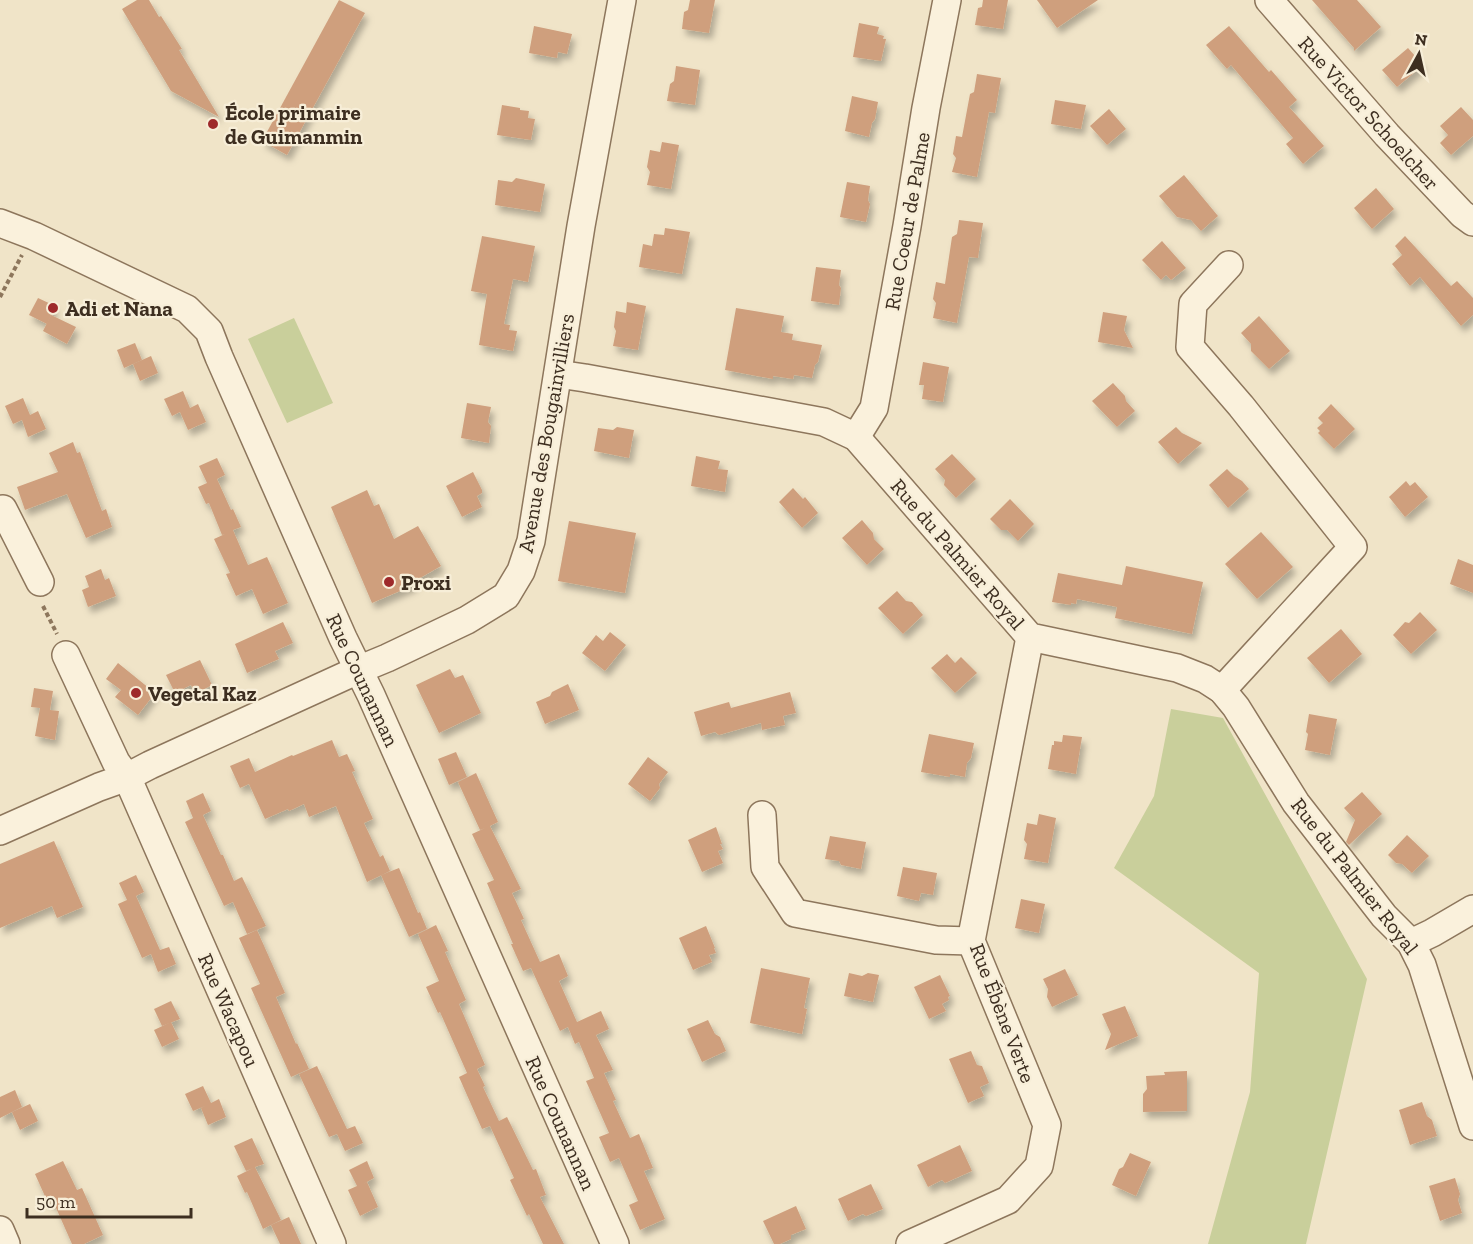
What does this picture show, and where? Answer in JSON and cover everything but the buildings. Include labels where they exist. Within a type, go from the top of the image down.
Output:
[{"type":"street","name":"Avenue des Bougainvilliers","points":[[0,831],[127,777],[358,669],[387,658],[467,620],[506,596],[520,571],[531,541],[581,226],[622,0]]},
{"type":"street","name":"Rue Coeur de Palme","points":[[856,437],[874,408],[947,0]]},
{"type":"street","name":"Rue Victor Schoelcher","points":[[1269,0],[1387,135],[1461,214],[1473,222]]},
{"type":"street","name":"Rue Counannan","points":[[0,223],[33,236],[187,309],[209,331],[615,1244]]},
{"type":"street","points":[[1222,690],[1353,547],[1241,406],[1190,347],[1193,304],[1229,265]]},
{"type":"street","name":"Rue du Palmier Royal","points":[[558,374],[824,422],[856,437],[1030,637],[1177,668],[1205,679],[1222,690],[1236,707],[1296,802],[1384,916],[1411,943],[1422,965],[1473,1126]]},
{"type":"street","points":[[1,507],[40,582]]},
{"type":"street","name":"Rue Ébène Verte","points":[[910,1244],[1008,1200],[1039,1166],[1047,1125],[971,941],[1030,637]]},
{"type":"street","name":"Rue Wacapou","points":[[66,655],[116,762],[127,777],[332,1244]]},
{"type":"street","points":[[762,815],[765,867],[795,913],[936,940],[971,941]]},
{"type":"street","points":[[1411,943],[1473,909]]},
{"type":"street","points":[[0,1230],[6,1244]]},
{"type":"path","points":[[0,297],[33,236]]},
{"type":"path","points":[[40,582],[40,599],[66,655]]},
{"type":"green space","points":[[294,318],[333,403],[287,423],[248,339]]},
{"type":"green space","points":[[1171,709],[1223,718],[1367,979],[1306,1244],[1208,1244],[1250,1092],[1259,973],[1114,868],[1154,796]]},
{"type":"place","name":"École primaire de Guimanmin","points":[[213,124]]},
{"type":"place","name":"Adi et Nana","points":[[53,308]]},
{"type":"place","name":"Proxi","points":[[389,582]]},
{"type":"place","name":"Vegetal Kaz","points":[[136,693]]}]
